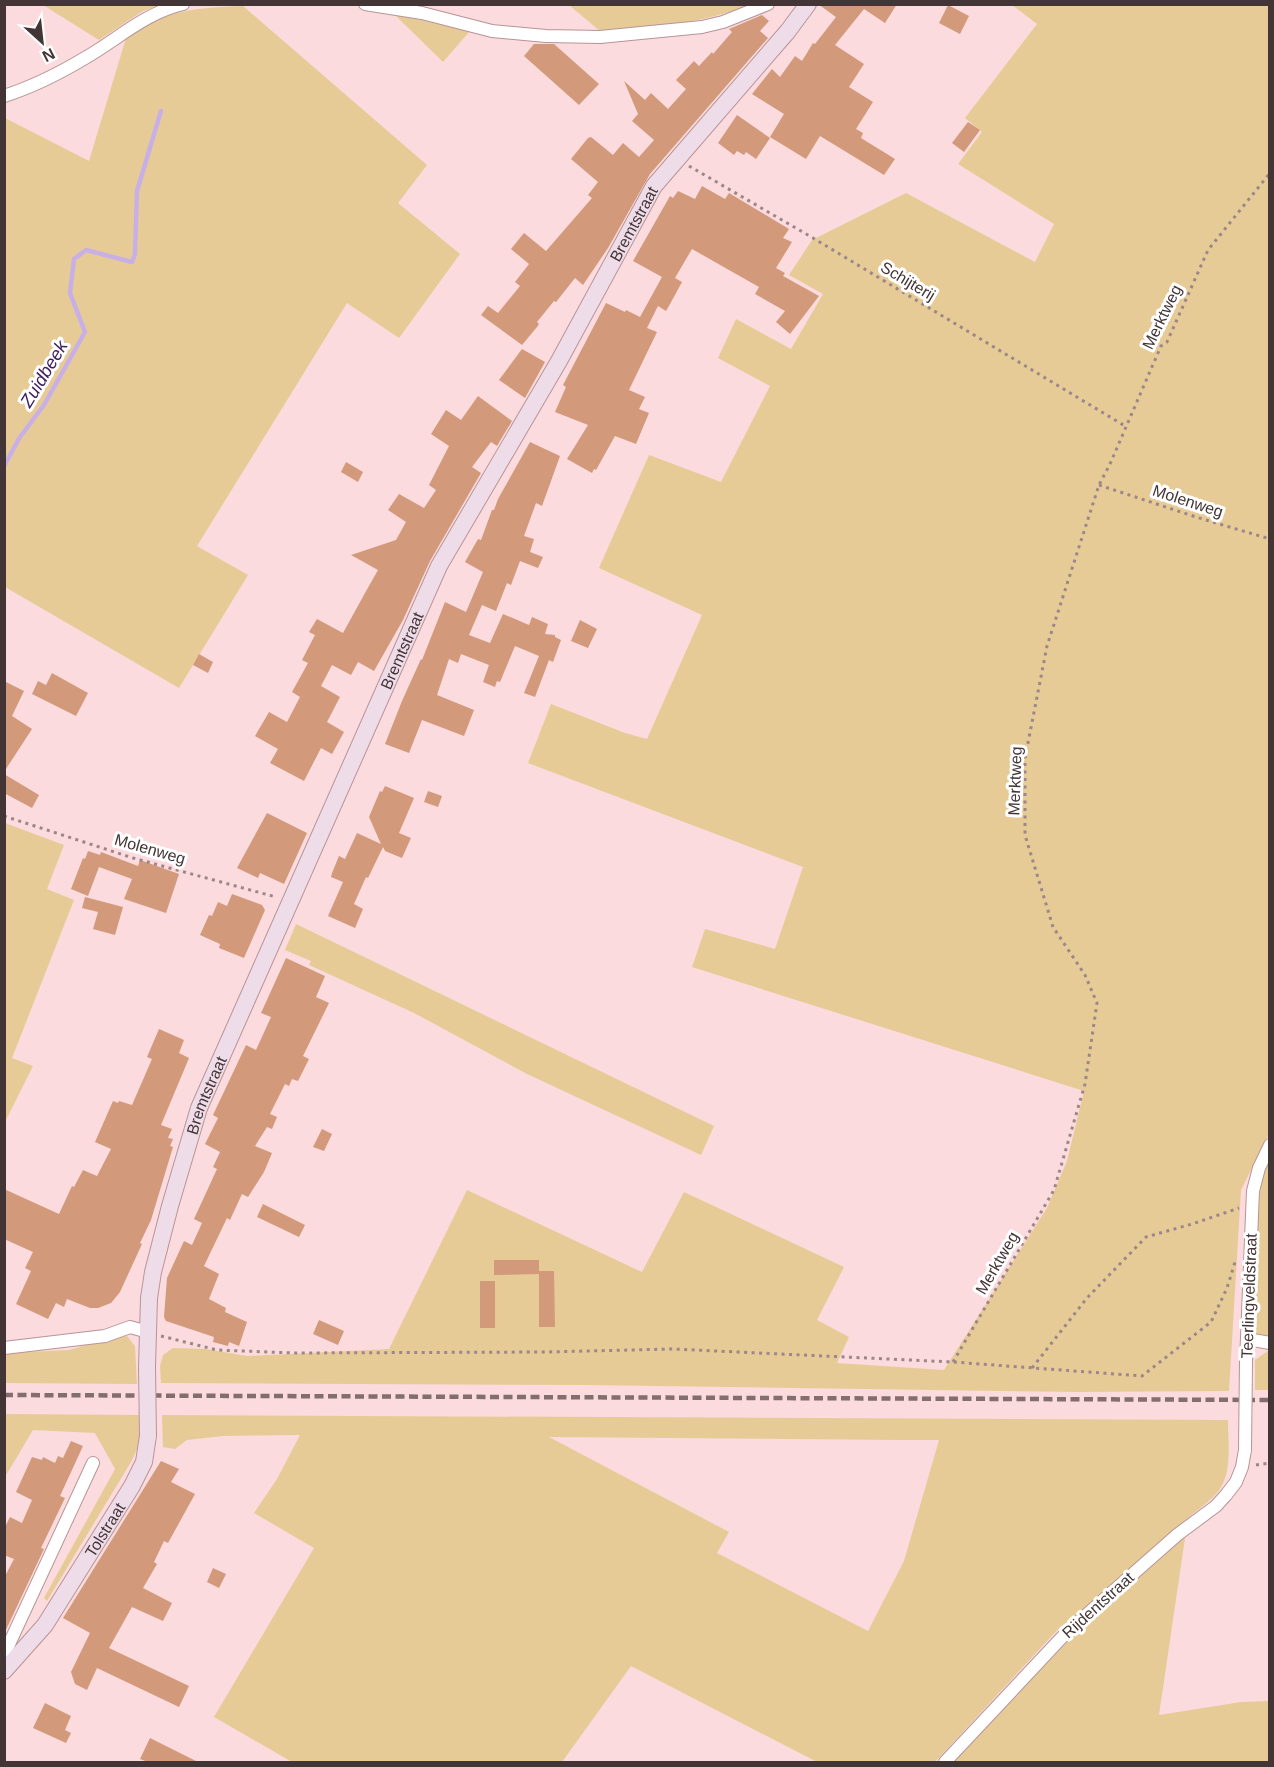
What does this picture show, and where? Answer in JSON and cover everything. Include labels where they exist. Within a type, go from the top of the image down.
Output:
[{"type":"street","points":[[4,96],[85,58],[149,16],[183,4]]},
{"type":"street","points":[[365,4],[422,13],[492,30],[546,36],[600,37],[702,27],[723,22],[768,4]]},
{"type":"street","name":"Bremtstraat","points":[[147,1367],[149,1298],[153,1272],[199,1108],[439,566],[559,361],[654,186],[788,31],[808,4]]},
{"type":"street","name":"Teerlingveldstraat","points":[[1245,1450],[1252,1203],[1259,1168],[1269,1145]]},
{"type":"street","points":[[4,1348],[105,1336],[130,1328],[148,1332]]},
{"type":"street","points":[[1247,1339],[1269,1343]]},
{"type":"street","name":"Tolstraat","points":[[4,1671],[45,1625],[144,1462],[148,1437],[147,1367]]},
{"type":"street","name":"Rijdentstraat","points":[[945,1762],[1066,1633],[1177,1535],[1227,1495],[1242,1467],[1245,1450]]},
{"type":"street","points":[[4,1655],[93,1463]]},
{"type":"path","name":"Schijterij","points":[[677,158],[1125,426]]},
{"type":"path","name":"Merktweg","points":[[953,1362],[1054,1190],[1084,1084],[1097,1003],[1085,975],[1053,927],[1025,835],[1024,758],[1047,646],[1099,485],[1161,346],[1167,342],[1208,250],[1269,173]]},
{"type":"path","name":"Molenweg","points":[[1099,485],[1269,539]]},
{"type":"path","name":"Molenweg","points":[[4,816],[133,858],[274,896],[289,905]]},
{"type":"path","points":[[1032,1368],[1088,1298],[1146,1237],[1252,1203]]},
{"type":"path","points":[[148,1332],[217,1350],[239,1351],[294,1353],[544,1352],[672,1349],[953,1362],[1142,1376],[1212,1322],[1227,1288],[1242,1240],[1251,1230]]},
{"type":"shaded area","points":[[43,5],[161,5],[143,11],[99,40]]},
{"type":"shaded area","points":[[569,5],[750,5],[695,21],[600,31]]},
{"type":"shaded area","points":[[1012,5],[1269,5],[1270,1132],[1241,1190],[1229,1391],[1077,1392],[587,1385],[161,1383],[160,1366],[163,1355],[173,1348],[206,1349],[247,1356],[389,1349],[467,1190],[642,1272],[684,1192],[844,1267],[817,1320],[849,1337],[837,1363],[944,1370],[1047,1208],[1067,1161],[1084,1091],[692,967],[705,929],[775,949],[803,867],[528,763],[551,704],[625,733],[647,739],[702,615],[599,568],[649,455],[721,482],[770,386],[718,358],[736,319],[791,349],[823,294],[789,275],[812,240],[906,193],[1035,262],[1054,224],[958,164],[982,132],[965,118],[1037,24]]},
{"type":"shaded area","points":[[243,6],[427,165],[398,203],[460,254],[399,338],[347,303],[197,546],[248,575],[179,688],[5,587],[5,118],[89,161],[126,38],[154,21],[182,12]]},
{"type":"shaded area","points":[[394,14],[460,29],[470,31],[443,62]]},
{"type":"shaded area","points":[[5,823],[64,845],[47,889],[74,900],[12,1058],[33,1066],[5,1122]]},
{"type":"shaded area","points":[[296,924],[714,1126],[701,1155],[527,1074],[414,1013],[309,965],[311,961],[285,950]]},
{"type":"shaded area","points":[[1269,1158],[1269,1338],[1259,1336],[1252,1330],[1257,1189]]},
{"type":"shaded area","points":[[127,1336],[135,1346],[137,1384],[5,1383],[5,1353],[69,1350],[106,1339]]},
{"type":"shaded area","points":[[1269,1350],[1269,1390],[1255,1390],[1255,1360]]},
{"type":"shaded area","points":[[5,1414],[142,1415],[138,1447],[131,1462],[47,1601],[44,1598],[115,1469],[95,1433],[33,1430],[5,1477]]},
{"type":"shaded area","points":[[162,1415],[1228,1420],[1228,1468],[1222,1485],[1214,1496],[1188,1518],[1159,1715],[1241,1702],[1269,1701],[1269,1762],[952,1762],[1073,1636],[1061,1626],[935,1762],[817,1762],[631,1666],[562,1762],[292,1762],[214,1717],[314,1548],[254,1513],[277,1479],[300,1435],[223,1436],[187,1440],[175,1449],[163,1447]],"holes":[[[549,1437],[939,1440],[904,1561],[868,1631],[717,1553],[729,1532]]]},
{"type":"building","points":[[818,4],[897,4],[885,23],[864,9],[835,45],[864,64],[849,87],[873,102],[856,129],[863,133],[861,138],[895,159],[884,175],[820,136],[806,159],[770,137],[784,114],[752,94],[772,69],[780,77],[795,56],[802,61],[813,43],[815,44],[836,17]]},
{"type":"building","points":[[948,5],[969,16],[960,34],[939,23]]},
{"type":"building","points":[[762,15],[769,21],[760,31],[768,38],[650,174],[608,248],[583,285],[575,278],[537,322],[539,324],[522,345],[481,315],[488,306],[498,313],[520,286],[515,282],[529,264],[511,249],[524,233],[546,251],[592,198],[588,195],[598,182],[571,159],[588,138],[591,137],[613,155],[623,143],[639,157],[654,140],[632,121],[638,114],[624,81],[645,100],[651,93],[668,109],[686,89],[676,80],[694,61],[699,66],[732,32],[729,29]]},
{"type":"building","points":[[534,44],[554,44],[599,84],[579,105],[524,56]]},
{"type":"building","points":[[737,115],[770,138],[756,159],[746,152],[744,155],[737,151],[734,155],[718,143]]},
{"type":"building","points":[[968,122],[980,130],[964,152],[952,143]]},
{"type":"building","points":[[702,186],[725,199],[729,193],[789,229],[783,238],[792,242],[776,268],[785,273],[783,276],[819,296],[790,334],[776,322],[785,311],[755,294],[759,287],[692,249],[675,278],[682,282],[670,304],[666,311],[658,306],[647,328],[657,332],[629,390],[645,397],[639,409],[649,413],[636,444],[615,436],[596,470],[594,469],[592,473],[567,459],[588,425],[555,412],[566,387],[563,385],[606,303],[640,317],[662,277],[633,261],[670,196],[673,198],[678,191],[695,199]]},
{"type":"building","points":[[522,349],[545,362],[525,398],[499,380]]},
{"type":"building","points":[[478,396],[512,421],[497,446],[491,442],[472,467],[481,473],[430,561],[403,620],[374,671],[358,662],[351,675],[332,665],[321,686],[340,697],[327,722],[344,732],[332,754],[321,748],[304,781],[270,763],[278,749],[255,736],[269,712],[287,722],[300,697],[292,692],[308,663],[302,660],[315,635],[309,632],[317,619],[343,633],[378,570],[351,555],[396,540],[406,522],[388,510],[399,494],[424,508],[436,490],[429,485],[449,446],[431,434],[446,410],[461,420]]},
{"type":"building","points":[[530,442],[560,456],[542,506],[536,503],[524,536],[534,539],[530,552],[543,557],[538,568],[520,561],[511,585],[507,583],[496,611],[482,605],[469,635],[490,643],[503,614],[529,625],[532,617],[548,624],[545,634],[555,635],[561,640],[553,662],[549,660],[535,697],[524,693],[539,656],[515,646],[500,682],[497,681],[495,687],[483,682],[489,665],[461,654],[458,663],[449,659],[437,695],[474,710],[464,736],[422,720],[409,753],[385,744],[445,602],[466,612],[483,572],[465,562],[478,539],[481,540],[492,510]]},
{"type":"building","points":[[346,462],[363,472],[358,482],[341,472]]},
{"type":"building","points":[[580,620],[597,629],[588,648],[571,641]]},
{"type":"building","points":[[199,654],[213,662],[208,673],[193,665]]},
{"type":"building","points":[[52,673],[88,693],[76,716],[32,694],[38,681],[46,685]]},
{"type":"building","points":[[4,681],[24,691],[12,716],[32,729],[4,772]]},
{"type":"building","points":[[4,774],[39,795],[32,808],[4,793]]},
{"type":"building","points":[[385,786],[414,798],[399,833],[411,838],[402,858],[385,851],[383,847],[354,904],[363,909],[355,928],[328,916],[343,882],[331,877],[339,856],[345,859],[357,833],[381,844],[369,817],[380,791],[382,792]]},
{"type":"building","points":[[428,791],[442,796],[438,807],[424,802]]},
{"type":"building","points":[[267,813],[307,833],[284,884],[260,873],[258,878],[237,868]]},
{"type":"building","points":[[88,851],[100,855],[101,852],[138,866],[140,860],[179,874],[166,913],[124,899],[132,879],[99,867],[88,896],[71,889]]},
{"type":"building","points":[[232,894],[262,905],[265,910],[244,958],[219,948],[220,944],[200,935],[218,902],[227,906]]},
{"type":"building","points":[[85,897],[123,907],[115,935],[93,929],[98,912],[82,908]]},
{"type":"building","points":[[286,958],[325,976],[316,997],[329,1003],[303,1056],[309,1059],[298,1081],[292,1079],[289,1086],[285,1084],[270,1114],[277,1117],[272,1129],[267,1127],[255,1146],[272,1153],[264,1172],[248,1197],[242,1194],[230,1220],[227,1218],[204,1266],[219,1274],[209,1299],[226,1308],[225,1312],[247,1322],[239,1346],[229,1342],[228,1346],[213,1342],[214,1337],[166,1321],[164,1317],[167,1278],[184,1241],[192,1245],[202,1223],[194,1219],[217,1169],[213,1167],[220,1152],[205,1144],[218,1118],[213,1115],[246,1045],[256,1050],[271,1017],[261,1013]]},
{"type":"building","points":[[159,1029],[184,1040],[179,1053],[189,1058],[161,1125],[172,1129],[168,1138],[173,1139],[170,1146],[173,1147],[151,1220],[140,1243],[142,1244],[120,1292],[111,1303],[98,1308],[90,1308],[67,1299],[64,1307],[56,1303],[48,1319],[16,1304],[31,1271],[25,1268],[33,1252],[4,1239],[4,1189],[59,1214],[72,1186],[74,1187],[83,1170],[97,1176],[111,1149],[95,1142],[113,1101],[132,1105],[152,1059],[147,1057]]},
{"type":"building","points":[[322,1129],[332,1134],[324,1151],[313,1147]]},
{"type":"building","points":[[263,1204],[305,1225],[299,1237],[257,1217]]},
{"type":"building","points":[[494,1260],[539,1260],[539,1271],[554,1271],[555,1327],[539,1327],[539,1274],[494,1275]]},
{"type":"building","points":[[480,1281],[495,1281],[495,1328],[480,1328]]},
{"type":"building","points":[[319,1320],[344,1331],[338,1345],[313,1334]]},
{"type":"building","points":[[71,1441],[83,1446],[60,1496],[65,1498],[4,1634],[4,1578],[14,1559],[4,1555],[4,1529],[10,1517],[22,1523],[32,1500],[16,1492],[32,1457],[42,1460],[43,1457],[55,1463],[58,1456],[63,1458]]},
{"type":"building","points":[[161,1461],[179,1469],[171,1482],[195,1494],[168,1543],[164,1541],[154,1562],[157,1564],[143,1588],[172,1603],[163,1621],[132,1607],[109,1648],[189,1686],[179,1707],[97,1668],[87,1690],[75,1684],[71,1672],[90,1633],[63,1618]]},
{"type":"building","points":[[213,1568],[226,1574],[219,1588],[207,1582]]},
{"type":"building","points":[[45,1703],[71,1716],[65,1730],[71,1733],[66,1743],[33,1728]]},
{"type":"building","points":[[150,1738],[198,1762],[148,1762],[140,1759]]},
{"type":"waterway","name":"Zuidbeek","points":[[4,466],[20,437],[44,405],[85,332],[70,293],[74,259],[86,250],[132,262],[135,254],[137,191],[161,111]]},
{"type":"railway","points":[[4,1395],[1270,1400]]}]
